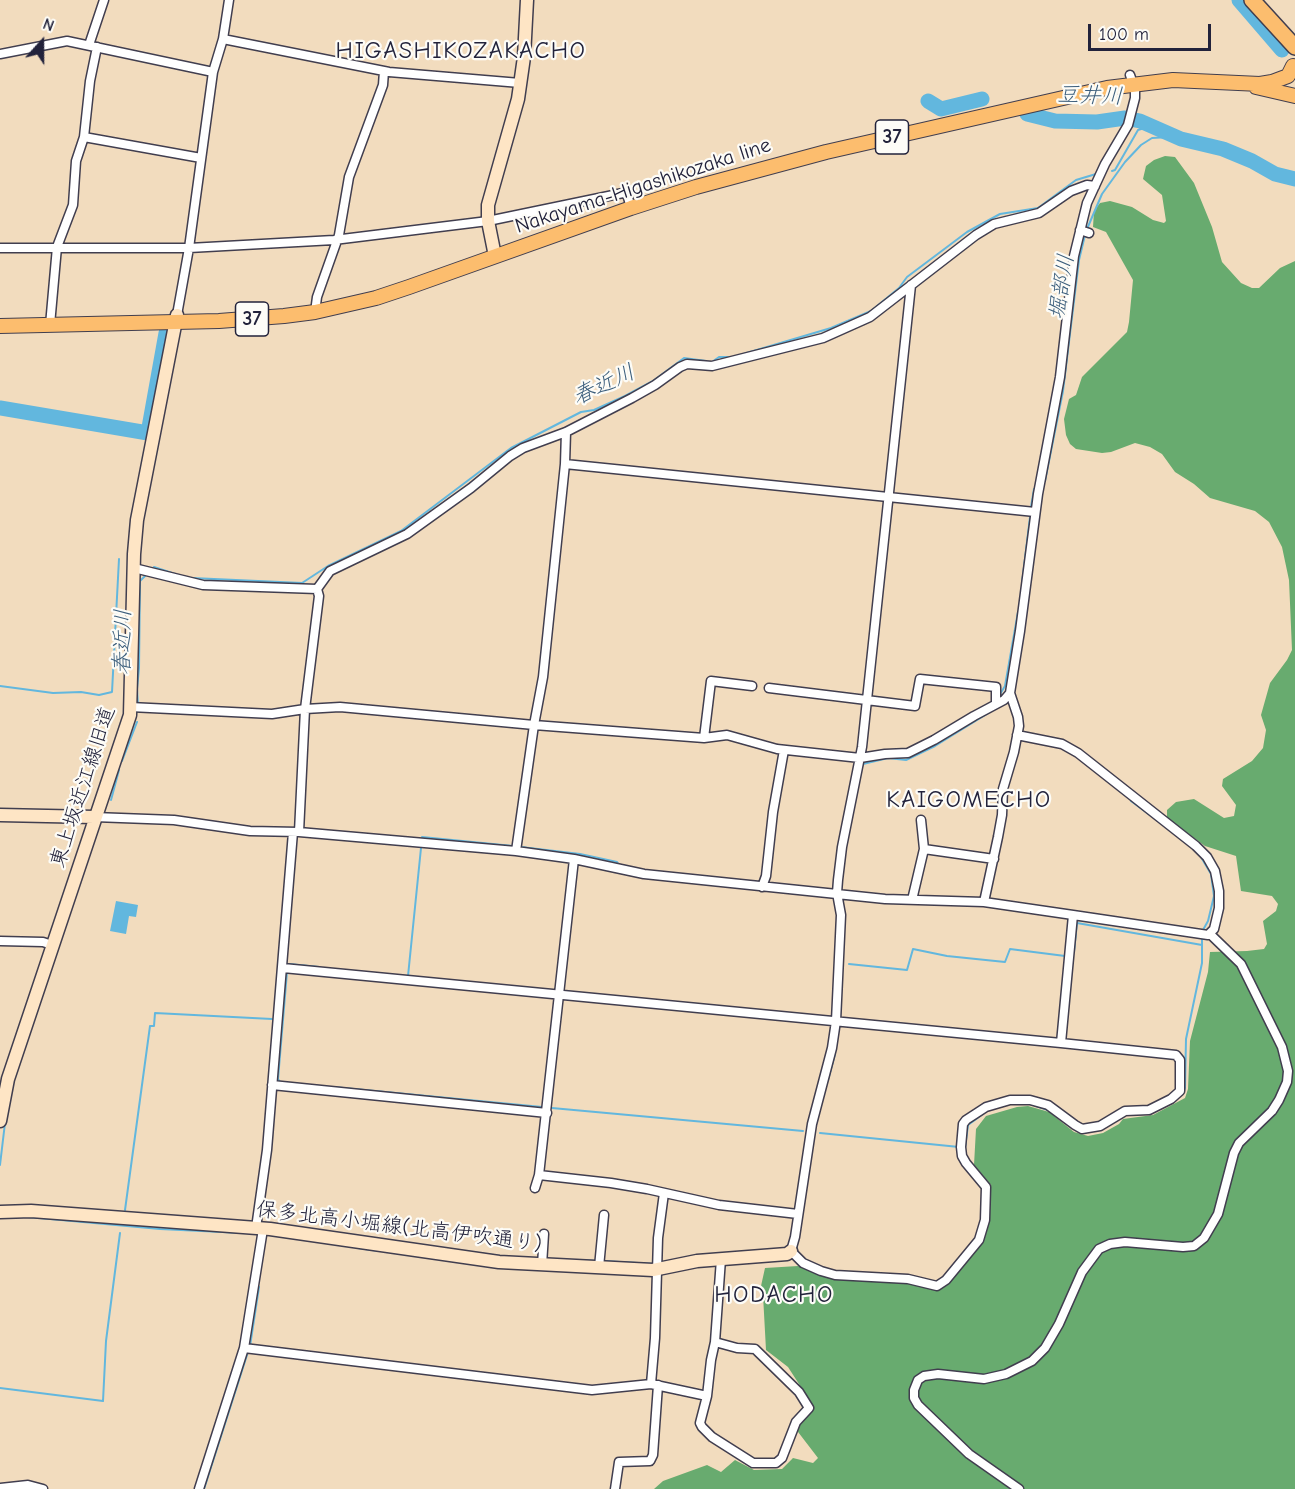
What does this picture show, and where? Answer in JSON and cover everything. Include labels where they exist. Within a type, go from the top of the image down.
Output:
[{"type":"highway","points":[[1252,0],[1295,47]]},
{"type":"main road","name":"Nakayama-Higashikozaka line","points":[[1131,80],[1198,80],[1260,84],[1288,76],[1294,66]]},
{"type":"main road","name":"Nakayama-Higashikozaka line","points":[[0,318],[50,321],[176,319],[255,310],[315,308],[494,252],[706,176],[824,145],[1058,90],[1196,71],[1262,76],[1294,66]]},
{"type":"main road","points":[[1247,84],[1295,96]]},
{"type":"main road","name":"Nakayama-Higashikozaka line","points":[[0,326],[50,321]]},
{"type":"street","points":[[50,321],[57,248],[73,205],[76,161],[84,137],[93,46],[104,0]]},
{"type":"street","points":[[176,319],[189,249],[213,72],[223,39],[229,0]]},
{"type":"street","points":[[494,252],[488,221],[488,205],[518,99],[524,57],[526,0]]},
{"type":"street","points":[[223,39],[384,71],[520,82]]},
{"type":"street","points":[[0,54],[67,41],[213,72]]},
{"type":"street","points":[[315,308],[337,240],[349,177],[383,85],[384,71]]},
{"type":"street","points":[[984,902],[1002,815],[1002,789],[1017,735],[1018,717],[1010,693],[1035,512],[1060,377],[1066,313],[1084,232],[1087,203],[1128,124],[1135,98],[1131,80]]},
{"type":"street","points":[[84,137],[201,158]]},
{"type":"street","points":[[317,589],[330,572],[407,534],[523,448],[566,432],[655,386],[680,366],[687,364],[712,366],[823,338],[870,317],[976,235],[994,224],[1039,213],[1071,191],[1087,185],[1095,186]]},
{"type":"street","points":[[0,248],[189,249],[337,240],[488,221],[623,193],[627,194],[630,204]]},
{"type":"street","points":[[283,968],[839,1021],[1176,1055],[1180,1060],[1180,1091],[1171,1099],[1149,1110],[1125,1111],[1100,1126],[1088,1128],[1075,1125],[1048,1105],[1022,1099],[986,1107],[966,1119],[962,1130],[962,1156],[986,1187],[985,1220],[979,1240],[974,1247],[946,1280],[937,1286],[909,1279],[835,1275],[803,1263],[793,1253],[812,1124],[839,1021],[841,915],[837,893],[842,847],[860,758],[911,285]]},
{"type":"street","name":"東上坂近江線旧道","points":[[0,1121],[4,1079],[130,715],[137,520],[176,319]]},
{"type":"street","points":[[516,851],[543,676],[565,464],[566,432]]},
{"type":"street","points":[[565,464],[1035,512]]},
{"type":"street","points":[[135,570],[203,585],[317,589]]},
{"type":"street","points":[[199,1489],[244,1348],[260,1228],[305,709],[319,596],[317,589]]},
{"type":"street","points":[[769,688],[915,706],[920,680],[996,687],[996,703]]},
{"type":"street","points":[[704,738],[711,681],[752,686]]},
{"type":"street","points":[[130,707],[272,714],[340,707],[704,738],[727,735],[784,750],[860,758],[908,753],[1004,700],[1010,693]]},
{"type":"street","points":[[0,815],[174,820],[250,831],[296,832],[516,851],[644,874],[912,900],[984,902],[1202,935],[1210,934],[1214,929],[1219,908],[1219,891],[1215,871],[1197,846],[1078,753],[1062,744],[1017,735]]},
{"type":"street","points":[[763,885],[772,812],[784,750]]},
{"type":"street","points":[[912,900],[924,849],[921,820]]},
{"type":"street","points":[[924,849],[994,859]]},
{"type":"street","points":[[535,1188],[539,1175],[547,1113],[574,860]]},
{"type":"street","points":[[1061,1043],[1073,915]]},
{"type":"street","points":[[1019,1489],[969,1454],[918,1405],[914,1398],[914,1390],[918,1380],[924,1376],[938,1374],[984,1379],[1006,1374],[1032,1361],[1045,1348],[1059,1324],[1082,1272],[1090,1258],[1099,1249],[1110,1244],[1125,1242],[1194,1246],[1204,1238],[1218,1214],[1234,1153],[1239,1143],[1272,1111],[1287,1082],[1288,1071],[1282,1047],[1241,964],[1210,934]]},
{"type":"street","points":[[0,941],[43,942],[52,945]]},
{"type":"street","points":[[272,1085],[547,1113]]},
{"type":"street","points":[[539,1175],[611,1183],[719,1205],[798,1214]]},
{"type":"street","points":[[615,1489],[619,1462],[650,1461],[653,1455],[659,1221],[664,1193]]},
{"type":"street","name":"保多北高小堀線(北高伊吹通り)","points":[[0,1212],[31,1211],[260,1228],[500,1262],[542,1265],[599,1263],[657,1270],[697,1261],[720,1263],[793,1253]]},
{"type":"street","points":[[599,1263],[604,1215]]},
{"type":"street","points":[[542,1265],[544,1234]]},
{"type":"street","points":[[715,1342],[737,1348],[756,1349],[799,1392],[808,1408],[796,1422],[782,1458],[776,1463],[753,1463],[712,1437],[700,1423],[707,1396],[715,1342],[720,1263]]},
{"type":"street","points":[[244,1348],[592,1390],[655,1384],[707,1396]]},
{"type":"street","points":[[0,1488],[28,1485],[43,1489]]},
{"type":"green space","points":[[1165,156],[1175,157],[1194,183],[1212,227],[1222,262],[1241,283],[1252,288],[1259,288],[1280,268],[1295,261],[1295,1489],[654,1489],[663,1481],[707,1465],[721,1472],[735,1460],[754,1470],[782,1469],[793,1458],[813,1463],[818,1458],[795,1428],[812,1410],[808,1398],[788,1367],[766,1350],[761,1286],[765,1268],[798,1266],[834,1279],[908,1282],[936,1290],[953,1277],[983,1239],[989,1218],[991,1185],[974,1165],[976,1129],[986,1116],[1028,1106],[1049,1112],[1074,1132],[1088,1136],[1103,1133],[1119,1124],[1123,1119],[1153,1115],[1185,1098],[1188,1089],[1190,1041],[1208,972],[1210,952],[1264,949],[1267,944],[1263,921],[1276,911],[1278,904],[1272,896],[1241,891],[1236,856],[1205,846],[1167,818],[1167,810],[1176,802],[1194,799],[1224,818],[1234,816],[1236,805],[1222,786],[1223,779],[1252,761],[1263,748],[1266,730],[1261,715],[1270,683],[1292,650],[1289,580],[1282,547],[1269,522],[1255,511],[1210,498],[1175,472],[1162,454],[1150,447],[1135,443],[1102,453],[1076,449],[1070,444],[1066,435],[1064,419],[1069,399],[1076,395],[1082,377],[1127,332],[1129,322],[1133,280],[1106,232],[1093,227],[1094,211],[1100,203],[1110,201],[1132,207],[1153,220],[1164,223],[1166,221],[1162,195],[1143,179],[1146,166]]},
{"type":"water","points":[[116,901],[138,905],[136,917],[129,916],[126,934],[110,931]]},
{"type":"waterway","points":[[1239,0],[1282,50]]},
{"type":"waterway","name":"豆井川","points":[[928,101],[941,109],[982,99]]},
{"type":"waterway","points":[[1027,114],[1055,121],[1097,122],[1125,118],[1140,121],[1181,139],[1223,149],[1275,174],[1295,179]]},
{"type":"waterway","name":"春近川","points":[[1112,171],[1115,170],[1138,130],[1151,126]]},
{"type":"waterway","name":"堀部川","points":[[1087,229],[1102,194],[1125,162],[1141,145],[1152,138],[1169,137],[1171,134]]},
{"type":"waterway","name":"春近川","points":[[740,355],[831,328],[871,311],[899,288],[907,277],[967,232],[1000,214],[1038,208],[1076,180],[1096,174]]},
{"type":"waterway","name":"堀部川","points":[[1045,481],[1063,391],[1079,260],[1085,235]]},
{"type":"waterway","points":[[0,408],[148,433],[166,333]]},
{"type":"waterway","name":"春近川","points":[[712,362],[719,357],[731,357]]},
{"type":"waterway","name":"春近川","points":[[192,578],[302,583],[328,566],[401,531],[511,448],[581,412],[594,410],[625,396],[653,381],[684,358],[706,361]]},
{"type":"waterway","name":"堀部川","points":[[1031,507],[1034,489],[1037,487]]},
{"type":"waterway","points":[[1022,583],[1030,517]]},
{"type":"waterway","points":[[0,686],[53,693],[81,692],[99,695],[112,692],[119,559]]},
{"type":"waterway","name":"春近川","points":[[152,569],[154,567],[175,574]]},
{"type":"waterway","name":"春近川","points":[[138,705],[140,581],[145,576]]},
{"type":"waterway","points":[[999,696],[1005,686],[1018,612]]},
{"type":"waterway","points":[[862,767],[863,764],[888,758],[906,760],[935,746],[990,712]]},
{"type":"waterway","name":"春近川","points":[[122,761],[137,722]]},
{"type":"waterway","name":"春近川","points":[[111,800],[119,770]]},
{"type":"waterway","points":[[1131,801],[1158,821]]},
{"type":"waterway","points":[[422,837],[513,846]]},
{"type":"waterway","points":[[521,847],[580,854],[617,862],[620,866]]},
{"type":"waterway","points":[[408,976],[421,848]]},
{"type":"waterway","points":[[1201,857],[1211,874],[1214,896],[1208,921],[1203,930]]},
{"type":"waterway","points":[[843,950],[844,917]]},
{"type":"waterway","points":[[1074,952],[1077,923],[1202,945]]},
{"type":"waterway","points":[[1183,1093],[1186,1039],[1202,963],[1202,938]]},
{"type":"waterway","points":[[849,964],[907,970],[913,949],[947,956],[1005,962],[1010,949],[1065,956]]},
{"type":"waterway","points":[[289,964],[319,967]]},
{"type":"waterway","points":[[280,1082],[278,1079],[287,972]]},
{"type":"waterway","points":[[125,1210],[150,1026],[154,1026],[155,1013],[272,1019]]},
{"type":"waterway","points":[[828,1080],[835,1054]]},
{"type":"waterway","points":[[333,1087],[542,1107]]},
{"type":"waterway","points":[[1036,1106],[1048,1110]]},
{"type":"waterway","points":[[552,1108],[803,1131]]},
{"type":"waterway","points":[[965,1148],[968,1125],[983,1114]]},
{"type":"waterway","points":[[0,1165],[5,1123]]},
{"type":"waterway","points":[[820,1133],[959,1147]]},
{"type":"waterway","points":[[796,1251],[806,1189]]},
{"type":"waterway","points":[[28,1217],[160,1229],[243,1233]]},
{"type":"waterway","points":[[0,1388],[103,1401],[106,1341],[120,1233]]},
{"type":"waterway","points":[[391,1241],[507,1257]]},
{"type":"waterway","points":[[358,1248],[379,1251]]},
{"type":"waterway","points":[[576,1260],[598,1261]]},
{"type":"waterway","points":[[603,1261],[654,1264]]},
{"type":"waterway","points":[[250,1346],[259,1287]]},
{"type":"waterway","points":[[204,1489],[247,1355]]},
{"type":"district","name":"HIGASHIKOZAKACHO","points":[[461,51]]},
{"type":"district","name":"KAIGOMECHO","points":[[969,800]]},
{"type":"district","name":"HODACHO","points":[[774,1295]]}]
